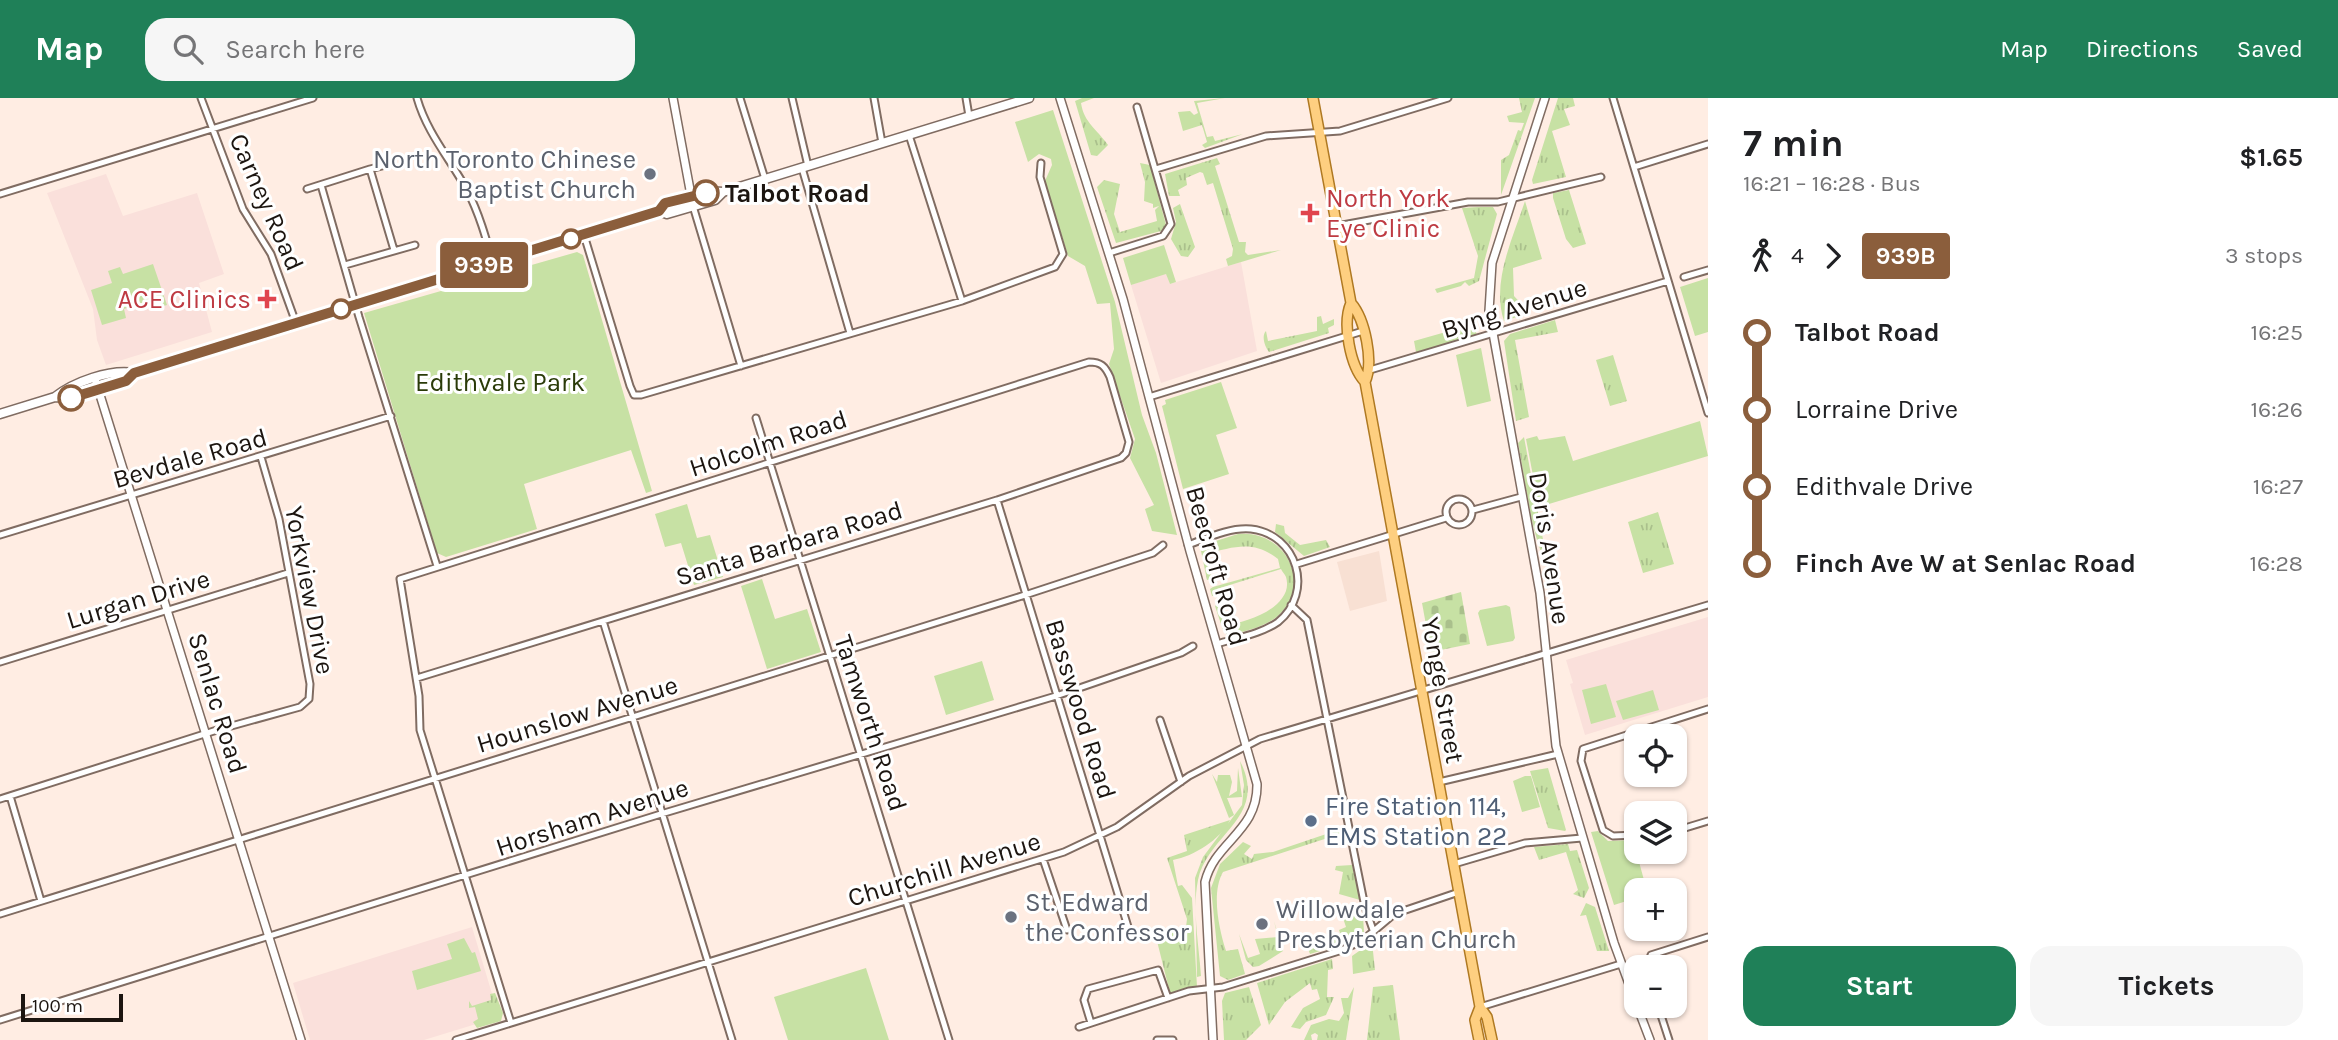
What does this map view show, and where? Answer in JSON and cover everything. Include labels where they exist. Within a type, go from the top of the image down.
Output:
[{"type":"main road","points":[[0,414],[55,397],[68,387],[94,379],[123,371],[134,373],[584,235],[659,211],[665,203],[712,191],[723,192],[1029,98]]},
{"type":"main road","name":"Yonge Street","points":[[1313,98],[1351,303],[1359,312],[1370,370]]},
{"type":"main road","points":[[659,211],[667,214],[715,200],[723,192]]},
{"type":"main road","name":"Yonge Street","points":[[1351,303],[1345,315],[1357,373],[1365,382],[1480,1007],[1488,1017],[1492,1040]]},
{"type":"main road","points":[[1365,382],[1370,370]]},
{"type":"main road","points":[[55,397],[71,398],[98,390],[126,381],[134,373]]},
{"type":"main road","name":"Yonge Street","points":[[1479,1040],[1475,1020],[1480,1007]]},
{"type":"street","name":"Carney Road","points":[[201,98],[243,209],[271,254],[296,323]]},
{"type":"street","points":[[0,194],[313,98]]},
{"type":"street","points":[[417,98],[440,150],[466,188],[477,211],[492,263]]},
{"type":"street","points":[[673,98],[690,197],[741,366]]},
{"type":"street","points":[[740,98],[765,179]]},
{"type":"street","points":[[792,98],[805,167],[850,333]]},
{"type":"street","points":[[874,98],[882,143]]},
{"type":"street","points":[[966,98],[969,116]]},
{"type":"street","name":"Beecroft Road","points":[[1060,98],[1109,253],[1188,545],[1257,783],[1255,807],[1246,825],[1213,862],[1204,889],[1213,1040]]},
{"type":"street","points":[[1156,169],[1266,136],[1340,131],[1448,98]]},
{"type":"street","name":"Doris Avenue","points":[[1545,98],[1489,277],[1488,303],[1540,593],[1558,754],[1624,972]]},
{"type":"street","points":[[1612,98],[1708,413]]},
{"type":"street","points":[[1109,253],[1163,236],[1170,229],[1171,219],[1137,107]]},
{"type":"street","points":[[909,135],[962,301]]},
{"type":"street","points":[[1634,167],[1708,144]]},
{"type":"street","points":[[584,235],[634,395],[647,394],[962,301],[1055,267],[1063,254],[1040,177],[1041,163]]},
{"type":"street","points":[[307,189],[382,166]]},
{"type":"street","points":[[370,169],[394,250]]},
{"type":"street","points":[[1336,226],[1469,202],[1498,202],[1601,177]]},
{"type":"street","points":[[321,185],[437,566]]},
{"type":"street","points":[[345,265],[415,245]]},
{"type":"street","points":[[1684,277],[1708,270]]},
{"type":"street","name":"Byng Avenue","points":[[1370,370],[1668,282]]},
{"type":"street","points":[[1149,397],[1363,331]]},
{"type":"street","name":"Holcolm Road","points":[[416,678],[400,579],[1089,362],[1098,362],[1106,368],[1119,409]]},
{"type":"street","name":"Senlac Road","points":[[94,379],[301,1040]]},
{"type":"street","name":"Santa Barbara Road","points":[[416,678],[998,500],[1121,458],[1126,453],[1129,442],[1119,409]]},
{"type":"street","name":"Bevdale Road","points":[[0,535],[391,416]]},
{"type":"street","name":"Tamworth Road","points":[[756,418],[949,1040]]},
{"type":"street","name":"Yorkview Drive","points":[[0,799],[205,733],[300,707],[309,699],[310,684],[279,519],[261,457]]},
{"type":"street","points":[[1473,510],[1521,497]]},
{"type":"street","name":"Basswood Road","points":[[998,500],[1129,930]]},
{"type":"street","points":[[1457,500],[1466,500],[1473,510],[1471,518],[1463,524],[1452,524],[1446,518],[1446,506],[1457,500]]},
{"type":"street","points":[[1297,564],[1446,518]]},
{"type":"street","points":[[1188,545],[1234,530],[1256,530],[1282,542],[1297,564],[1298,585],[1292,605],[1272,626],[1217,644]]},
{"type":"street","name":"Hounslow Avenue","points":[[0,914],[1025,595],[1153,553],[1163,545]]},
{"type":"street","name":"Lurgan Drive","points":[[0,662],[288,573]]},
{"type":"street","points":[[1292,605],[1307,620],[1367,912],[1373,930]]},
{"type":"street","name":"Churchill Avenue","points":[[456,1040],[1043,859],[1101,836],[1135,816],[1181,782],[1246,746],[1326,718],[1708,605]]},
{"type":"street","points":[[603,621],[732,1040]]},
{"type":"street","name":"Horsham Avenue","points":[[0,1020],[466,877],[661,814],[1056,696],[1181,653],[1194,646]]},
{"type":"street","points":[[416,678],[420,730],[510,1023]]},
{"type":"street","points":[[1624,836],[1613,836],[1603,830],[1581,761],[1582,751],[1586,746],[1708,709]]},
{"type":"street","points":[[1160,720],[1181,782]]},
{"type":"street","points":[[1438,782],[1558,754]]},
{"type":"street","points":[[10,796],[41,901]]},
{"type":"street","points":[[1687,827],[1708,821]]},
{"type":"street","points":[[1454,864],[1525,843],[1582,838]]},
{"type":"street","points":[[1043,859],[1067,930]]},
{"type":"street","points":[[1079,1027],[1168,998],[1210,989],[1346,949],[1366,938],[1398,912],[1459,892]]},
{"type":"street","points":[[1652,955],[1708,937]]},
{"type":"street","points":[[1480,1007],[1621,964]]},
{"type":"street","points":[[1091,1023],[1084,1000],[1088,989],[1158,970],[1168,998]]},
{"type":"street","name":"Doris Avenue","points":[[1642,1018],[1650,1040]]},
{"type":"street","points":[[1662,1018],[1669,1040]]},
{"type":"street","points":[[1157,1040],[1172,1040]]},
{"type":"shaded area","points":[[106,174],[123,216],[197,193],[224,274],[199,283],[212,332],[106,365],[97,340],[93,309],[47,193]]},
{"type":"shaded area","points":[[1241,262],[1257,351],[1161,383],[1131,285],[1166,273],[1170,284]]},
{"type":"shaded area","points":[[1379,551],[1387,601],[1350,611],[1337,562]]},
{"type":"shaded area","points":[[1708,617],[1708,697],[1585,735],[1566,660]]},
{"type":"shaded area","points":[[472,927],[499,1017],[424,1040],[310,1040],[293,983]]},
{"type":"green space","points":[[1094,98],[1081,103],[1083,110],[1088,121],[1108,145],[1097,156],[1091,155],[1075,101]]},
{"type":"green space","points":[[1225,98],[1197,103],[1207,137],[1213,136],[1215,141],[1243,134],[1205,148],[1202,145],[1207,142],[1202,125],[1183,131],[1178,112],[1190,111],[1194,115],[1198,113],[1194,101]]},
{"type":"green space","points":[[1519,98],[1535,98],[1501,195],[1501,160],[1509,155],[1518,130],[1521,131],[1524,123],[1509,122],[1507,116],[1522,112]]},
{"type":"green space","points":[[1558,98],[1573,98],[1575,106],[1564,109],[1570,125],[1552,131],[1566,177],[1533,184],[1532,180]]},
{"type":"green space","points":[[1053,110],[1115,302],[1142,415],[1156,453],[1177,535],[1152,531],[1145,509],[1154,505],[1130,458],[1135,439],[1109,364],[1114,349],[1110,303],[1097,304],[1085,266],[1068,256],[1045,181],[1052,165],[1051,159],[1039,154],[1028,162],[1015,122]]},
{"type":"green space","points":[[1217,158],[1220,164],[1215,166],[1239,242],[1246,242],[1245,252],[1248,255],[1281,250],[1228,266],[1226,259],[1232,256],[1233,249],[1213,183],[1207,185],[1203,173],[1200,172],[1186,178],[1187,185],[1178,190],[1180,196],[1169,196],[1165,174]]},
{"type":"green space","points":[[1140,163],[1150,165],[1166,225],[1161,231],[1116,243],[1097,187],[1104,180],[1120,184],[1114,214],[1120,232],[1157,221],[1155,210],[1159,206],[1153,208],[1153,204],[1144,201],[1145,182]]},
{"type":"green space","points":[[1569,190],[1586,244],[1573,248],[1566,239],[1553,198],[1553,193]]},
{"type":"green space","points":[[1525,201],[1542,259],[1513,268],[1514,296],[1530,313],[1504,321],[1500,291],[1502,276]]},
{"type":"green space","points":[[1180,204],[1195,247],[1188,257],[1181,256],[1171,239],[1176,222],[1173,208]]},
{"type":"green space","points":[[1493,207],[1497,214],[1479,281],[1469,286],[1465,282],[1461,286],[1437,293],[1435,289],[1474,278],[1478,256],[1462,208]]},
{"type":"green space","points":[[1164,245],[1176,282],[1170,284],[1166,274],[1131,285],[1123,258]]},
{"type":"green space","name":"Edithvale Park","points":[[577,252],[583,255],[652,491],[646,493],[631,450],[524,484],[537,529],[446,557],[437,553],[364,313]]},
{"type":"green space","points":[[153,264],[167,305],[154,309],[153,305],[147,306],[145,302],[124,309],[126,318],[102,325],[91,290],[112,283],[108,271],[120,267],[123,274]]},
{"type":"green space","points":[[1708,278],[1708,332],[1695,336],[1680,287]]},
{"type":"green space","points":[[1321,316],[1323,324],[1334,319],[1334,325],[1328,328],[1329,333],[1269,352],[1264,339],[1266,331],[1268,341],[1317,331],[1317,317]]},
{"type":"green space","points":[[1555,320],[1558,332],[1515,340],[1529,417],[1516,421],[1504,341],[1510,334]]},
{"type":"green space","points":[[1467,326],[1469,330],[1475,330],[1477,335],[1416,352],[1414,341]]},
{"type":"green space","points":[[1481,348],[1491,401],[1467,407],[1456,355]]},
{"type":"green space","points":[[1613,355],[1627,401],[1610,406],[1596,360]]},
{"type":"green space","points":[[1221,382],[1237,428],[1216,435],[1229,474],[1183,489],[1162,406],[1166,404],[1165,400]]},
{"type":"green space","points":[[1700,421],[1708,456],[1539,507],[1526,439],[1537,436],[1539,440],[1565,436],[1573,461]]},
{"type":"green space","points":[[1524,437],[1547,561],[1537,541],[1529,506],[1518,443]]},
{"type":"green space","points":[[687,504],[697,538],[710,535],[723,577],[694,585],[681,543],[665,547],[655,514]]},
{"type":"green space","points":[[1658,512],[1674,564],[1643,573],[1628,522]]},
{"type":"green space","points":[[1276,524],[1284,526],[1285,533],[1300,545],[1326,540],[1330,547],[1304,556],[1275,532]]},
{"type":"green space","points":[[1238,534],[1254,535],[1280,548],[1293,573],[1294,587],[1289,602],[1274,619],[1228,636],[1223,630],[1215,606],[1221,601],[1226,624],[1245,621],[1276,605],[1287,587],[1286,577],[1281,569],[1217,589],[1218,595],[1212,596],[1210,589],[1213,587],[1280,568],[1278,559],[1270,553],[1253,547],[1236,547],[1204,555],[1212,579],[1207,580],[1200,546]]},
{"type":"green space","points":[[762,579],[775,619],[807,609],[821,652],[767,669],[741,586]]},
{"type":"green space","points":[[1461,592],[1470,644],[1431,652],[1422,603]]},
{"type":"green space","points":[[1506,605],[1510,607],[1515,638],[1513,641],[1487,646],[1478,613],[1480,610]]},
{"type":"green space","points":[[982,661],[994,700],[946,715],[934,676]]},
{"type":"green space","points":[[1606,684],[1616,717],[1591,724],[1582,690]]},
{"type":"green space","points":[[1653,690],[1659,710],[1623,720],[1616,701]]},
{"type":"green space","points":[[1240,761],[1247,781],[1247,797],[1234,824],[1204,864],[1198,880],[1196,915],[1201,976],[1197,977],[1195,878],[1203,857],[1242,805],[1244,785]]},
{"type":"green space","points":[[1238,768],[1242,797],[1227,798],[1234,815],[1229,818],[1212,774],[1217,782],[1218,775],[1230,775],[1232,782],[1229,796],[1237,791]]},
{"type":"green space","points":[[1548,768],[1565,831],[1548,828],[1530,771]]},
{"type":"green space","points":[[1531,776],[1540,807],[1522,812],[1513,781]]},
{"type":"green space","points":[[1230,820],[1220,834],[1206,846],[1173,860],[1178,886],[1182,885],[1192,898],[1197,987],[1170,993],[1156,937],[1186,927],[1187,919],[1167,858],[1187,851],[1184,835]]},
{"type":"green space","points":[[1341,829],[1345,830],[1347,838],[1341,839],[1340,834],[1223,872],[1217,890],[1221,932],[1226,951],[1238,949],[1245,974],[1228,980],[1220,976],[1211,888],[1220,864],[1243,842],[1251,846],[1244,854],[1252,859],[1254,854],[1273,852]]},
{"type":"green space","points":[[1598,831],[1608,841],[1624,840],[1624,864],[1640,864],[1643,878],[1624,878],[1624,902],[1614,905],[1591,832]]},
{"type":"green space","points":[[1568,844],[1570,851],[1577,850],[1589,888],[1584,898],[1573,894],[1578,890],[1566,852],[1539,860],[1534,847]]},
{"type":"green space","points":[[1352,865],[1360,900],[1339,894],[1343,872],[1335,870],[1336,866]]},
{"type":"green space","points":[[1586,903],[1595,907],[1609,951],[1597,951],[1586,915],[1580,916]]},
{"type":"green space","points":[[1352,913],[1363,916],[1364,932],[1347,943],[1310,954],[1304,938],[1310,934],[1313,941],[1340,933],[1339,930],[1346,927],[1342,915]]},
{"type":"green space","points":[[1274,921],[1283,951],[1253,967],[1246,960],[1239,934],[1248,958],[1260,954],[1255,939],[1278,937]]},
{"type":"green space","points":[[464,938],[472,953],[475,952],[481,971],[417,990],[412,971],[452,959],[447,944]]},
{"type":"green space","points":[[1372,942],[1375,970],[1353,974],[1352,956]]},
{"type":"green space","points":[[1332,959],[1333,969],[1328,970],[1327,997],[1334,997],[1326,1015],[1306,1022],[1300,1029],[1291,1027],[1303,1008],[1320,999],[1317,989],[1312,990],[1310,983],[1285,1002],[1269,1025],[1257,983]]},
{"type":"green space","points":[[866,968],[889,1040],[788,1040],[774,997]]},
{"type":"green space","points":[[1393,985],[1400,1040],[1367,1040],[1373,987]]},
{"type":"green space","points":[[1249,987],[1261,1025],[1246,1040],[1224,1040],[1222,1001],[1225,993]]},
{"type":"green space","points":[[1354,987],[1346,1040],[1317,1040],[1318,1035],[1315,1033],[1311,1035],[1312,1040],[1304,1040],[1311,1025],[1329,1019],[1339,1021],[1344,1013],[1341,998],[1348,998]]},
{"type":"green space","points":[[495,993],[503,1013],[501,1021],[477,1028],[473,1022],[478,1019],[475,1007],[469,1008],[469,1001],[472,1006],[491,1000],[490,994]]},
{"type":"bus line","name":"939B","points":[[71,398],[126,381],[134,373],[659,211],[665,203],[706,193]]},
{"type":"place","name":"North Toronto Chinese Baptist Church","points":[[650,174]]},
{"type":"place","name":"Talbot Road","points":[[706,193]]},
{"type":"place","name":"North York Eye Clinic","points":[[1310,213]]},
{"type":"place","name":"ACE Clinics","points":[[267,299]]},
{"type":"place","name":"Fire Station 114, EMS Station 22","points":[[1311,821]]},
{"type":"place","name":"St. Edward the Confessor","points":[[1011,917]]},
{"type":"place","name":"Willowdale Presbyterian Church","points":[[1262,924]]}]
